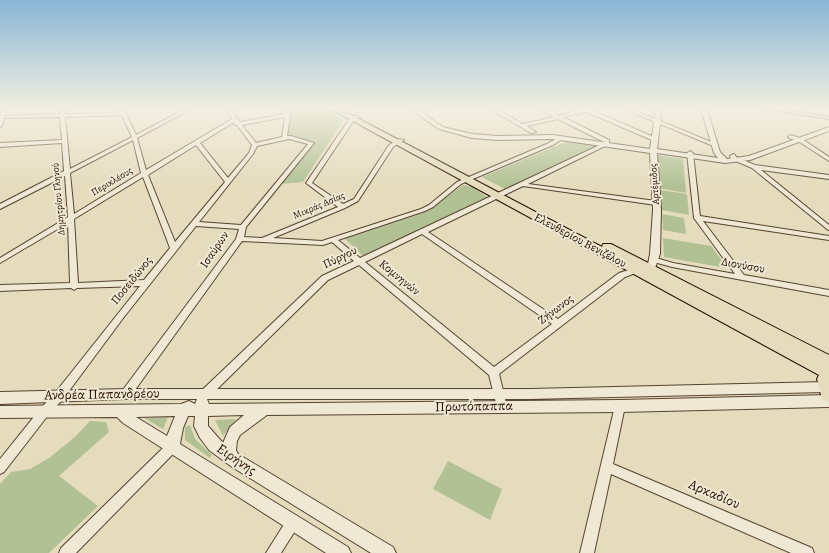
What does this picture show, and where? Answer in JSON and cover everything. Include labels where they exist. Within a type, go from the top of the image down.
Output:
[{"type":"main road","name":"Ελευθερίου Βενιζέλου","points":[[386,135],[499,194],[645,265],[828,381]]},
{"type":"street","name":"Δημητρίου Γληνού","points":[[64,135],[66,173],[72,218],[74,287]]},
{"type":"street","points":[[133,135],[144,174],[174,248]]},
{"type":"street","points":[[0,207],[140,135]]},
{"type":"street","name":"Περικλέους","points":[[0,261],[196,142],[210,135]]},
{"type":"street","points":[[246,135],[254,145],[284,138],[285,135]]},
{"type":"street","points":[[343,135],[309,183],[343,207]]},
{"type":"street","points":[[467,135],[486,138],[537,136],[607,143]]},
{"type":"street","points":[[563,135],[653,150],[740,161],[814,135]]},
{"type":"street","points":[[592,135],[607,143]]},
{"type":"street","points":[[644,135],[654,139]]},
{"type":"street","name":"Αρτέμιδος","points":[[645,265],[655,254],[656,203],[653,150],[655,135]]},
{"type":"street","points":[[690,135],[713,144]]},
{"type":"street","points":[[711,135],[713,144],[722,159]]},
{"type":"street","points":[[722,159],[797,135]]},
{"type":"street","points":[[791,137],[800,140],[829,159]]},
{"type":"street","name":"Ισαύρων","points":[[126,394],[240,239],[243,227],[311,143],[294,138],[284,138]]},
{"type":"street","points":[[240,239],[323,243],[423,210],[431,206],[459,183],[551,144],[561,138]]},
{"type":"street","points":[[0,145],[64,141]]},
{"type":"street","name":"Μικράς Ασίας","points":[[263,240],[343,207],[356,200],[391,146],[398,141]]},
{"type":"street","points":[[196,142],[228,182]]},
{"type":"street","name":"Πύργου","points":[[196,405],[321,281],[359,261],[607,143]]},
{"type":"street","name":"Ποσειδώνος","points":[[0,468],[45,411],[59,396],[174,248],[251,153],[254,145]]},
{"type":"street","points":[[690,155],[697,218],[742,278]]},
{"type":"street","points":[[733,156],[754,167],[829,177]]},
{"type":"street","points":[[754,167],[829,228]]},
{"type":"street","points":[[522,184],[656,203]]},
{"type":"street","points":[[697,218],[829,238]]},
{"type":"street","points":[[194,224],[243,227]]},
{"type":"street","points":[[422,231],[558,323]]},
{"type":"street","name":"Κομνηνών","points":[[332,239],[494,373]]},
{"type":"street","name":"Διονύσου","points":[[645,265],[672,265],[829,293]]},
{"type":"street","name":"Ζήνωνος","points":[[494,373],[622,275],[645,265]]},
{"type":"street","points":[[0,288],[74,287],[147,283]]},
{"type":"street","points":[[494,373],[501,400]]},
{"type":"street","name":"Πρωτόπαππα","points":[[196,405],[266,409],[501,400],[828,381]]},
{"type":"street","name":"Πρωτόπαππα","points":[[120,410],[196,405],[501,400],[620,406],[828,381]]},
{"type":"street","name":"Ανδρέα Παπανδρέου","points":[[0,398],[126,394],[196,405]]},
{"type":"street","points":[[66,553],[172,447],[176,428],[196,405]]},
{"type":"street","name":"Ειρήνης","points":[[196,405],[201,426],[205,434],[214,445],[233,459],[387,553]]},
{"type":"street","points":[[587,553],[608,467],[620,406]]},
{"type":"street","points":[[233,459],[229,450],[230,441],[235,431],[247,421],[266,409]]},
{"type":"street","name":"Ανδρέα Παπανδρέου","points":[[0,412],[120,410]]},
{"type":"street","name":"Ειρήνης","points":[[120,410],[128,420],[342,553]]},
{"type":"street","name":"Αρκαδίου","points":[[608,467],[807,553]]},
{"type":"street","points":[[273,553],[293,523]]},
{"type":"green space","points":[[286,135],[334,135],[303,182],[279,184],[316,142]]},
{"type":"green space","points":[[568,141],[598,145],[505,189],[482,177]]},
{"type":"green space","points":[[657,155],[683,159],[686,193],[659,188]]},
{"type":"green space","points":[[463,185],[472,187],[487,197],[363,256],[344,238],[428,211]]},
{"type":"green space","points":[[660,190],[687,194],[689,215],[661,210]]},
{"type":"green space","points":[[662,214],[684,218],[686,234],[663,230]]},
{"type":"green space","points":[[663,238],[711,246],[727,267],[664,257]]},
{"type":"green space","points":[[168,417],[163,429],[144,418]]},
{"type":"green space","points":[[236,419],[223,436],[215,420]]},
{"type":"green space","points":[[90,421],[106,422],[109,432],[59,476],[98,506],[49,553],[0,553],[0,484],[11,472],[30,469],[49,458],[75,437]]},
{"type":"green space","points":[[190,425],[195,439],[212,455],[210,458],[185,440],[185,427]]},
{"type":"green space","points":[[448,461],[502,489],[490,520],[433,489]]}]
